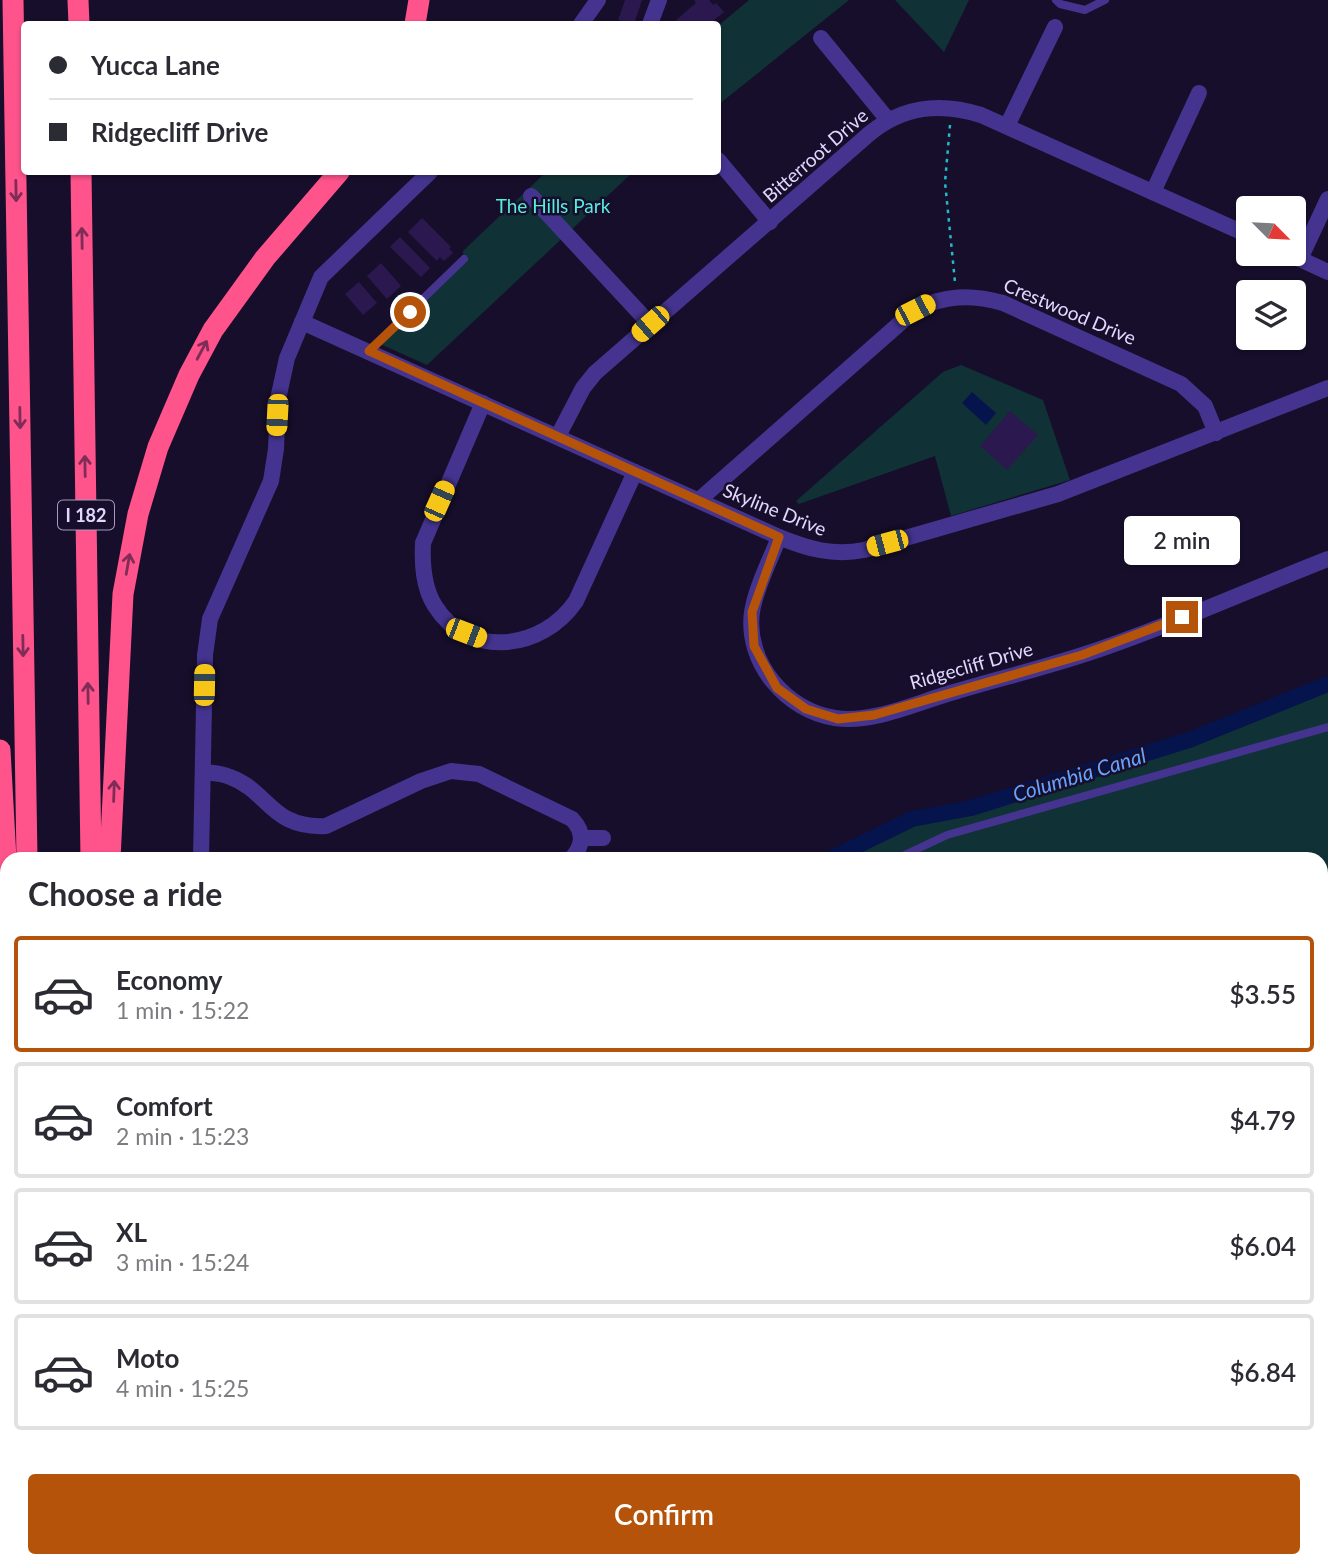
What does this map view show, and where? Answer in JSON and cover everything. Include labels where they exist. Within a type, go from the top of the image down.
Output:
[{"type":"highway","points":[[13,0],[27,852]]},
{"type":"highway","points":[[78,0],[79,21]]},
{"type":"highway","points":[[416,21],[419,0]]},
{"type":"highway","name":"I 182","points":[[81,175],[91,852]]},
{"type":"highway","points":[[110,852],[123,594],[138,514],[158,447],[189,375],[213,330],[265,258],[337,175]]},
{"type":"highway","points":[[0,750],[6,852]]},
{"type":"street","points":[[583,21],[598,0]]},
{"type":"street","points":[[651,21],[659,0]]},
{"type":"street","points":[[1007,126],[1055,27]]},
{"type":"street","points":[[821,38],[888,120]]},
{"type":"street","points":[[1153,192],[1199,93]]},
{"type":"street","name":"Bitterroot Drive","points":[[558,436],[583,388],[595,373],[888,120],[911,110],[951,107],[973,112],[1236,230]]},
{"type":"street","points":[[721,164],[770,222]]},
{"type":"street","points":[[201,852],[205,655],[210,619],[271,481],[280,379],[315,288],[330,266],[427,175]]},
{"type":"street","points":[[531,195],[650,324]]},
{"type":"street","points":[[1306,237],[1328,199]]},
{"type":"street","points":[[1306,261],[1328,272]]},
{"type":"street","name":"Crestwood Drive","points":[[699,500],[915,310],[942,299],[956,297],[972,296],[1003,303],[1174,381],[1205,406],[1216,433]]},
{"type":"street","name":"Skyline Drive","points":[[302,322],[779,537],[829,553],[864,550],[1058,494],[1328,388]]},
{"type":"street","points":[[483,403],[424,543],[424,573],[435,606],[450,623],[466,633],[494,642],[523,640],[539,636],[567,614],[576,601],[635,472]]},
{"type":"street","name":"Ridgecliff Drive","points":[[779,537],[752,612],[754,646],[759,659],[783,693],[806,709],[838,719],[874,715],[1082,655],[1328,559]]},
{"type":"street","points":[[202,772],[229,776],[285,819],[314,827],[336,822],[438,773],[470,771],[562,812],[579,826],[582,838],[577,852]]},
{"type":"street","points":[[582,838],[603,838]]},
{"type":"lane","points":[[1056,0],[1060,4],[1086,10],[1105,0]]},
{"type":"lane","points":[[369,351],[464,259]]},
{"type":"lane","points":[[911,852],[947,835],[1328,727]]},
{"type":"path","points":[[951,107],[945,182],[956,297]]},
{"type":"green space","points":[[749,0],[849,0],[721,103],[721,23]]},
{"type":"green space","points":[[895,0],[969,0],[944,52]]},
{"type":"green space","name":"The Hills Park","points":[[543,175],[630,175],[427,365],[378,343],[464,260],[463,251]]},
{"type":"green space","points":[[961,365],[1043,400],[1070,480],[951,516],[935,456],[799,504],[796,501],[943,372]]},
{"type":"green space","points":[[1328,684],[1328,852],[844,852],[912,819],[971,808],[1189,740]]},
{"type":"shaded area","points":[[972,392],[996,413],[986,425],[962,403]]},
{"type":"building","points":[[625,0],[642,0],[635,21],[618,20]]},
{"type":"building","points":[[694,0],[709,0],[724,12],[713,21],[676,20],[696,3]]},
{"type":"building","points":[[422,218],[451,247],[449,249],[453,253],[444,261],[440,257],[437,261],[408,232]]},
{"type":"building","points":[[400,237],[430,268],[421,277],[390,247]]},
{"type":"building","points":[[381,263],[401,286],[387,299],[367,276]]},
{"type":"building","points":[[359,282],[377,303],[363,315],[345,294]]},
{"type":"building","points":[[1010,411],[1038,435],[1007,470],[980,446]]},
{"type":"waterway","name":"Columbia Canal","points":[[844,852],[912,819],[971,808],[1189,740],[1328,684]]},
{"type":"route","points":[[410,312],[369,351],[779,537],[752,612],[754,646],[777,688],[789,699],[820,715],[838,719],[874,715],[1082,655],[1182,617]]}]
